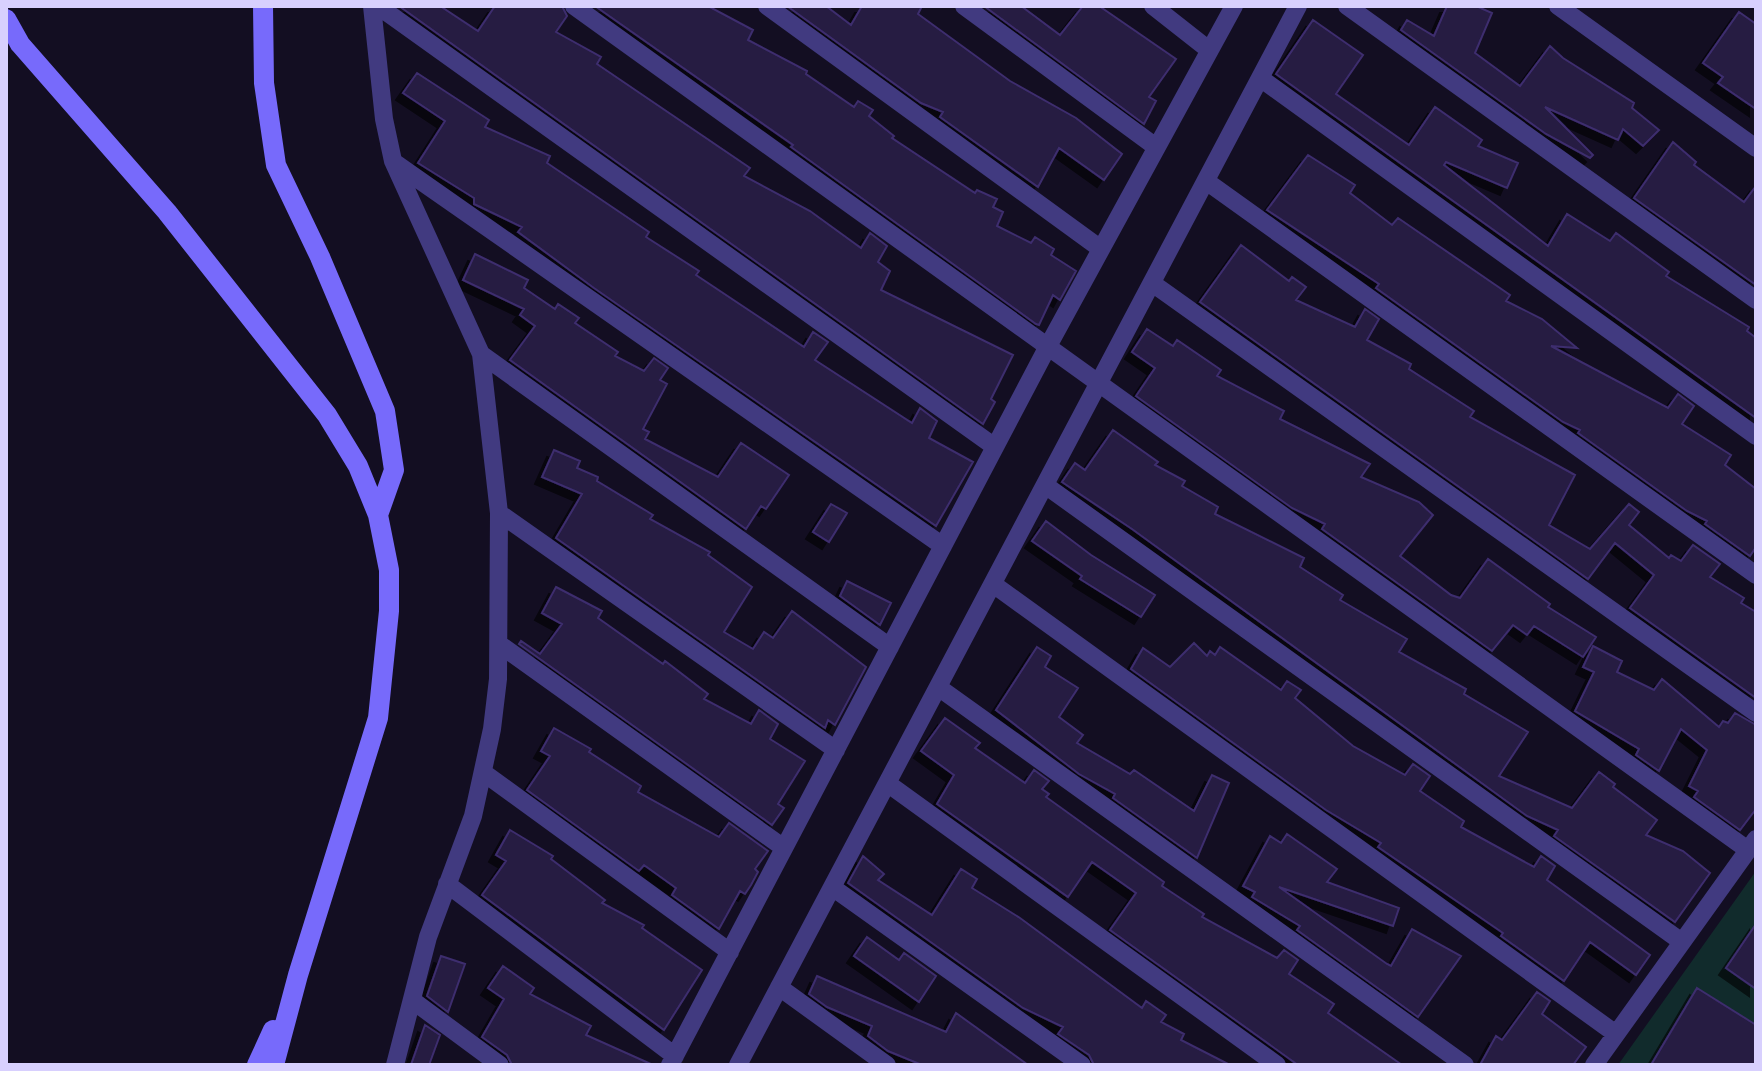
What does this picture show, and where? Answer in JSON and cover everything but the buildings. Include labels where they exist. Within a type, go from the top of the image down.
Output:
[{"type":"main road","points":[[263,6],[264,83],[276,165],[320,257],[385,411],[394,470],[378,515]]},
{"type":"main road","points":[[6,19],[20,44],[167,212],[327,415],[358,466],[378,515],[389,570],[389,611],[378,718],[298,975],[274,1065]]},
{"type":"main road","points":[[257,1065],[298,975]]},
{"type":"street","points":[[375,6],[384,119],[393,161],[481,354],[499,513],[499,644],[492,729],[484,773],[473,816],[428,937],[395,1065]]},
{"type":"street","points":[[375,6],[995,447]]},
{"type":"street","points":[[574,6],[1047,348],[1752,844],[1594,1065]]},
{"type":"street","points":[[767,6],[1101,249]]},
{"type":"street","points":[[964,6],[1156,147]]},
{"type":"street","points":[[1153,6],[1209,50]]},
{"type":"street","points":[[447,884],[672,1060],[1047,348],[1234,6]]},
{"type":"street","points":[[738,1065],[1298,6]]},
{"type":"street","points":[[1347,6],[1756,300]]},
{"type":"street","points":[[1558,6],[1756,148]]},
{"type":"street","points":[[1260,78],[1756,436]]},
{"type":"street","points":[[393,161],[943,546]]},
{"type":"street","points":[[1206,181],[1756,575]]},
{"type":"street","points":[[1152,283],[1756,713]]},
{"type":"street","points":[[481,354],[890,647]]},
{"type":"street","points":[[1045,485],[1682,942]]},
{"type":"street","points":[[499,513],[836,750]]},
{"type":"street","points":[[993,584],[1616,1034]]},
{"type":"street","points":[[499,644],[784,848]]},
{"type":"street","points":[[938,687],[1465,1065]]},
{"type":"street","points":[[484,773],[730,952]]},
{"type":"street","points":[[887,783],[1277,1065]]},
{"type":"street","points":[[832,887],[1082,1065]]},
{"type":"street","points":[[779,987],[887,1065]]},
{"type":"street","points":[[412,1000],[500,1065]]},
{"type":"green space","points":[[1756,871],[1756,1065],[1618,1065]]}]
